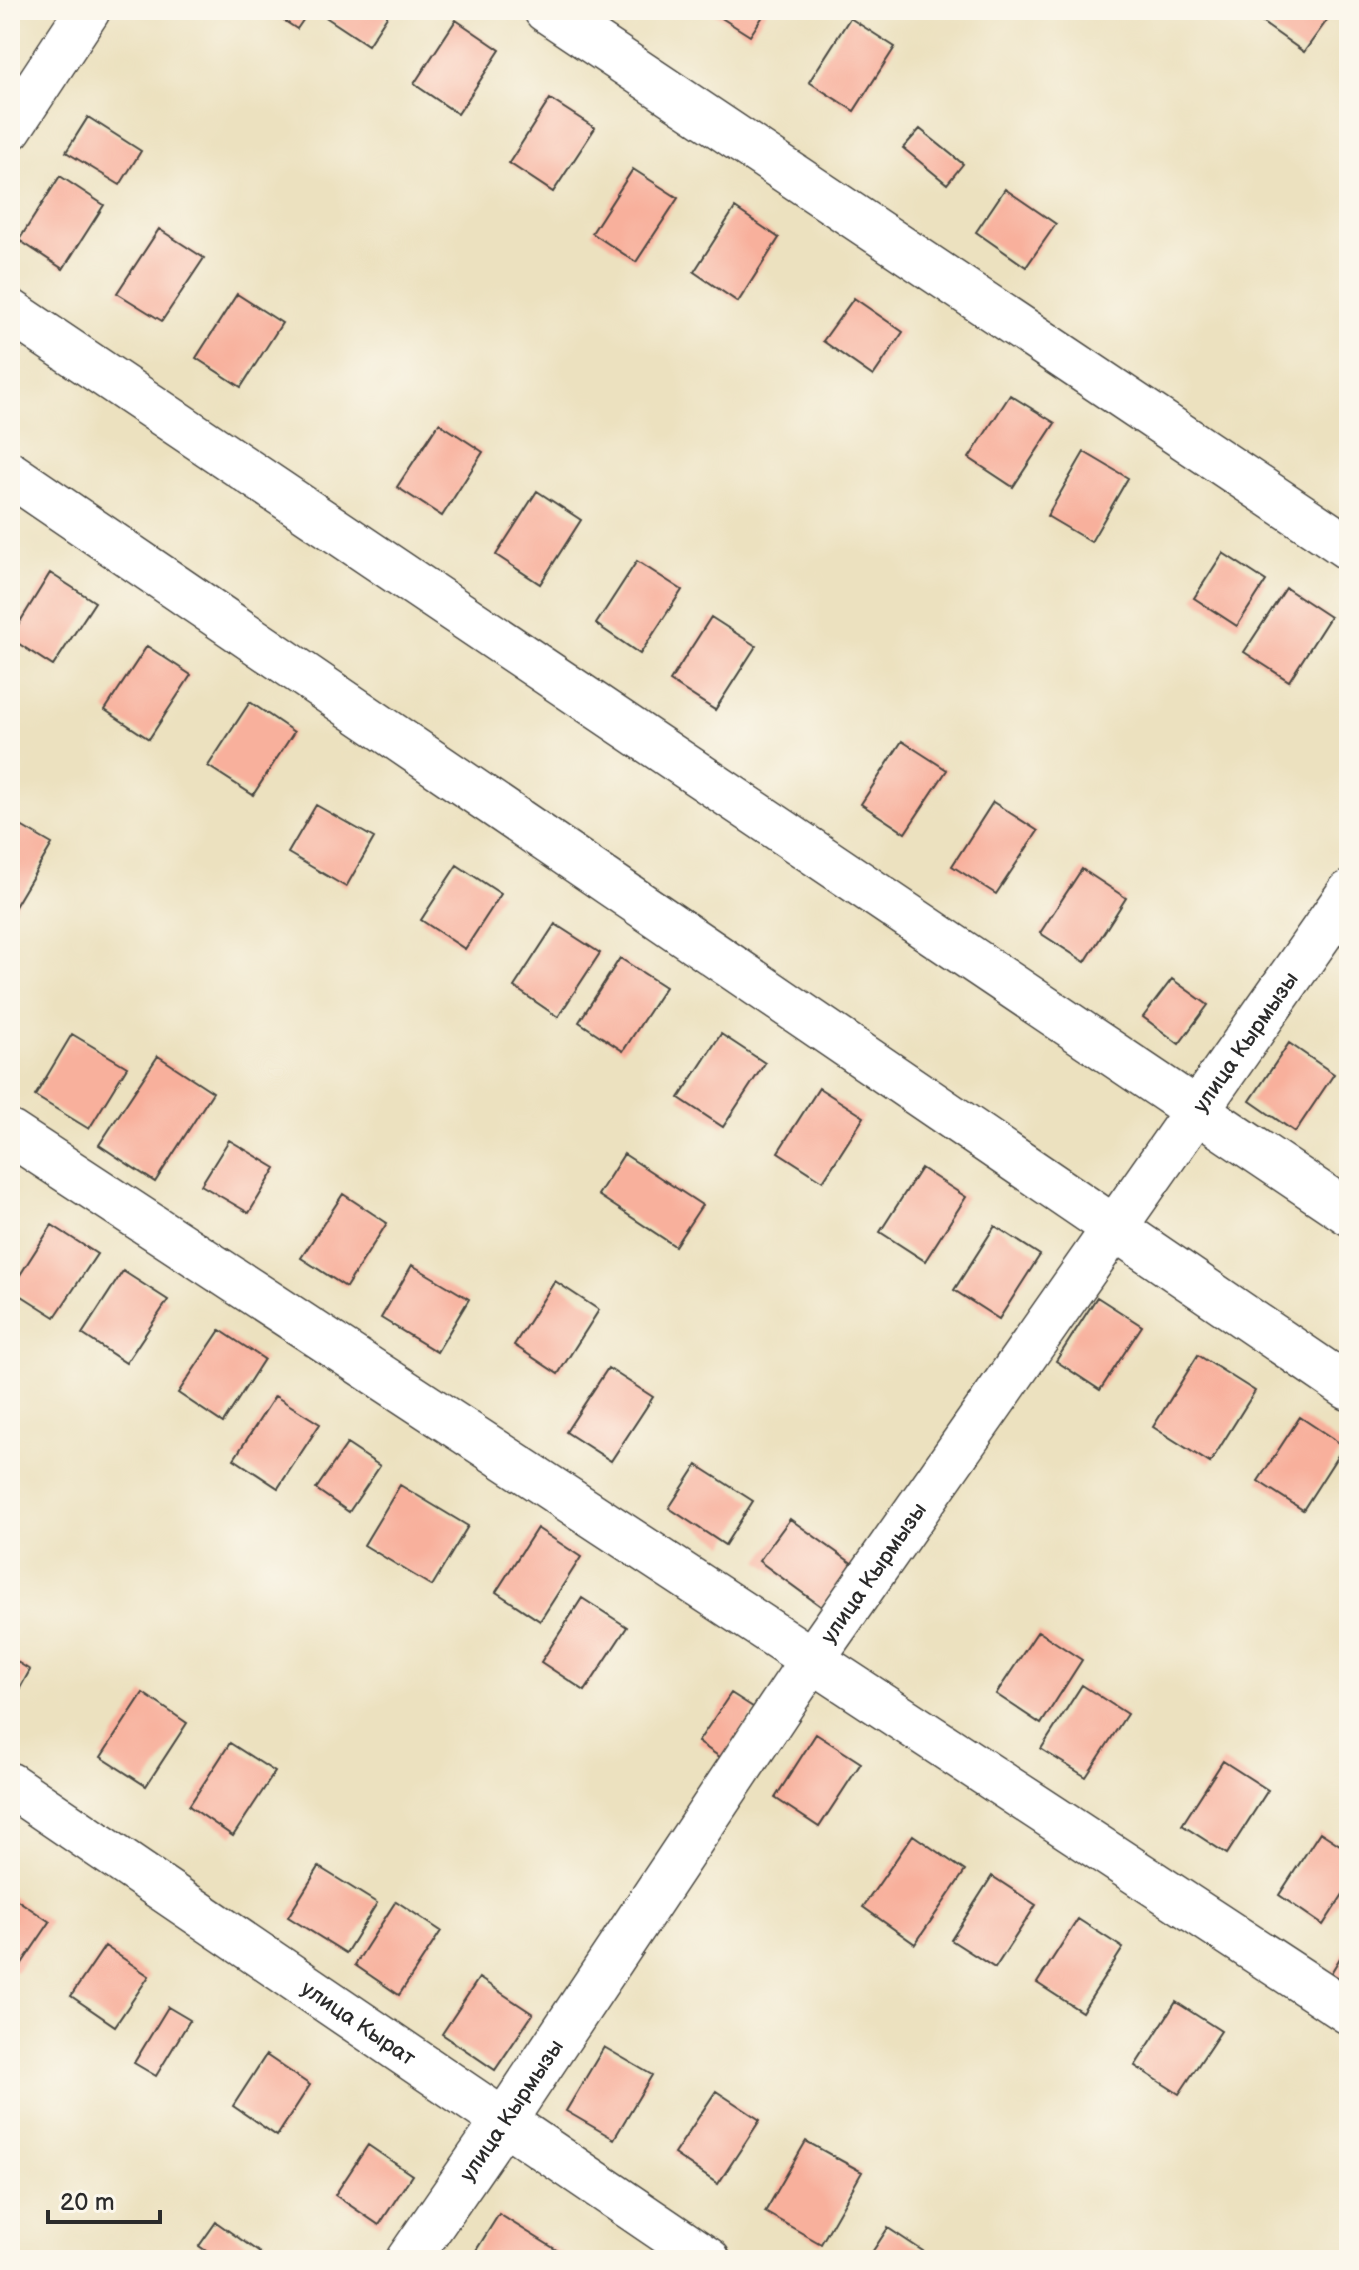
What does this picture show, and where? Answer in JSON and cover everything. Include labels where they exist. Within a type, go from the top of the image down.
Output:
[{"type":"street","points":[[10,128],[88,10]]},
{"type":"street","points":[[546,10],[1349,548]]},
{"type":"street","points":[[10,311],[1349,1213]]},
{"type":"street","points":[[10,474],[1349,1388]]},
{"type":"street","name":"улица Кырмызы","points":[[408,2260],[813,1658],[1349,893]]},
{"type":"street","points":[[10,1133],[1349,2012]]},
{"type":"street","name":"улица Кырат","points":[[10,1785],[708,2260]]},
{"type":"building","points":[[268,10],[310,10],[297,29]]},
{"type":"building","points":[[327,10],[391,10],[368,45],[324,16]]},
{"type":"building","points":[[709,10],[767,10],[750,36]]},
{"type":"building","points":[[1257,10],[1322,10],[1330,16],[1304,52],[1253,16]]},
{"type":"building","points":[[850,18],[895,47],[854,111],[809,82]]},
{"type":"building","points":[[456,20],[500,50],[458,114],[414,84]]},
{"type":"building","points":[[550,99],[595,128],[553,192],[509,163]]},
{"type":"building","points":[[88,117],[141,151],[120,185],[66,152]]},
{"type":"building","points":[[920,129],[963,164],[947,184],[903,148]]},
{"type":"building","points":[[633,169],[678,198],[636,262],[592,233]]},
{"type":"building","points":[[60,176],[104,205],[63,269],[19,240]]},
{"type":"building","points":[[1005,189],[1056,224],[1026,267],[976,232]]},
{"type":"building","points":[[735,208],[779,238],[738,302],[694,272]]},
{"type":"building","points":[[159,229],[204,258],[162,321],[117,293]]},
{"type":"building","points":[[237,294],[282,323],[241,387],[196,358]]},
{"type":"building","points":[[854,298],[903,332],[873,376],[823,341]]},
{"type":"building","points":[[1010,395],[1055,423],[1013,487],[969,458]]},
{"type":"building","points":[[439,423],[483,452],[442,516],[397,487]]},
{"type":"building","points":[[1084,452],[1128,478],[1091,542],[1047,516]]},
{"type":"building","points":[[537,491],[581,520],[540,584],[496,555]]},
{"type":"building","points":[[1223,553],[1266,581],[1237,626],[1194,598]]},
{"type":"building","points":[[637,561],[682,590],[640,654],[596,624]]},
{"type":"building","points":[[50,573],[95,602],[53,666],[10,638]]},
{"type":"building","points":[[1286,588],[1330,617],[1289,681],[1244,652]]},
{"type":"building","points":[[711,617],[756,646],[715,710],[670,681]]},
{"type":"building","points":[[147,646],[191,675],[149,739],[105,710]]},
{"type":"building","points":[[250,702],[294,732],[253,795],[208,766]]},
{"type":"building","points":[[902,741],[947,770],[905,833],[861,804]]},
{"type":"building","points":[[993,802],[1038,831],[996,894],[952,866]]},
{"type":"building","points":[[316,805],[374,838],[346,887],[288,853]]},
{"type":"building","points":[[21,826],[52,844],[10,915],[10,845]]},
{"type":"building","points":[[457,865],[501,894],[465,949],[421,920]]},
{"type":"building","points":[[1082,869],[1126,898],[1085,962],[1040,933]]},
{"type":"building","points":[[555,924],[600,953],[558,1017],[514,987]]},
{"type":"building","points":[[620,958],[665,987],[623,1051],[579,1022]]},
{"type":"building","points":[[1172,979],[1208,1005],[1179,1044],[1143,1017]]},
{"type":"building","points":[[72,1034],[127,1067],[89,1129],[35,1096]]},
{"type":"building","points":[[721,1034],[765,1063],[723,1127],[679,1098]]},
{"type":"building","points":[[1289,1043],[1334,1074],[1295,1132],[1250,1101]]},
{"type":"building","points":[[158,1056],[213,1092],[155,1182],[99,1145]]},
{"type":"building","points":[[819,1088],[864,1117],[823,1181],[778,1152]]},
{"type":"building","points":[[229,1140],[276,1168],[249,1213],[201,1185]]},
{"type":"building","points":[[624,1154],[702,1205],[675,1246],[598,1195]]},
{"type":"building","points":[[921,1168],[966,1197],[925,1261],[880,1232]]},
{"type":"building","points":[[343,1194],[387,1223],[346,1287],[301,1258]]},
{"type":"building","points":[[52,1225],[97,1254],[55,1317],[11,1289]]},
{"type":"building","points":[[995,1226],[1040,1255],[999,1319],[954,1290]]},
{"type":"building","points":[[412,1265],[469,1299],[437,1352],[381,1318]]},
{"type":"building","points":[[123,1271],[168,1300],[126,1363],[82,1334]]},
{"type":"building","points":[[555,1281],[599,1310],[558,1374],[514,1345]]},
{"type":"building","points":[[1097,1297],[1142,1326],[1100,1390],[1056,1361]]},
{"type":"building","points":[[220,1330],[264,1359],[223,1423],[178,1393]]},
{"type":"building","points":[[1198,1355],[1255,1391],[1210,1463],[1153,1427]]},
{"type":"building","points":[[608,1368],[653,1397],[611,1461],[566,1432]]},
{"type":"building","points":[[275,1396],[320,1424],[278,1488],[234,1459]]},
{"type":"building","points":[[1300,1417],[1344,1446],[1303,1510],[1258,1481]]},
{"type":"building","points":[[347,1444],[380,1466],[349,1512],[316,1489]]},
{"type":"building","points":[[697,1465],[753,1501],[725,1545],[669,1508]]},
{"type":"building","points":[[400,1485],[468,1526],[432,1586],[364,1545]]},
{"type":"building","points":[[790,1519],[853,1564],[822,1607],[759,1561]]},
{"type":"building","points":[[537,1528],[581,1557],[540,1621],[496,1592]]},
{"type":"building","points":[[582,1598],[627,1627],[585,1691],[541,1662]]},
{"type":"building","points":[[1038,1631],[1082,1660],[1041,1724],[996,1694]]},
{"type":"building","points":[[14,1660],[30,1670],[10,1706],[10,1667]]},
{"type":"building","points":[[1082,1685],[1127,1714],[1086,1777],[1041,1749]]},
{"type":"building","points":[[143,1693],[187,1723],[146,1786],[101,1757]]},
{"type":"building","points":[[731,1693],[756,1709],[723,1759],[698,1742]]},
{"type":"building","points":[[816,1734],[861,1763],[819,1827],[775,1798]]},
{"type":"building","points":[[230,1743],[275,1772],[233,1836],[189,1806]]},
{"type":"building","points":[[1223,1761],[1268,1790],[1227,1854],[1182,1825]]},
{"type":"building","points":[[1320,1832],[1349,1851],[1349,1885],[1323,1925],[1279,1895]]},
{"type":"building","points":[[913,1835],[965,1871],[915,1944],[863,1907]]},
{"type":"building","points":[[319,1867],[377,1903],[346,1953],[288,1917]]},
{"type":"building","points":[[992,1876],[1036,1905],[995,1968],[951,1940]]},
{"type":"building","points":[[10,1895],[50,1922],[16,1972],[10,1968]]},
{"type":"building","points":[[396,1901],[441,1931],[399,1995],[355,1965]]},
{"type":"building","points":[[1078,1919],[1123,1948],[1082,2012],[1037,1983]]},
{"type":"building","points":[[1349,1943],[1349,1984],[1331,1973]]},
{"type":"building","points":[[105,1946],[149,1976],[115,2026],[71,1996]]},
{"type":"building","points":[[479,1978],[533,2014],[495,2070],[442,2034]]},
{"type":"building","points":[[1176,2002],[1221,2031],[1179,2094],[1135,2066]]},
{"type":"building","points":[[168,2007],[190,2020],[156,2076],[134,2063]]},
{"type":"building","points":[[604,2047],[652,2075],[614,2139],[566,2111]]},
{"type":"building","points":[[266,2055],[310,2085],[277,2136],[233,2106]]},
{"type":"building","points":[[716,2091],[760,2120],[718,2184],[674,2154]]},
{"type":"building","points":[[806,2141],[862,2172],[821,2244],[765,2212]]},
{"type":"building","points":[[368,2145],[412,2175],[379,2225],[335,2195]]},
{"type":"building","points":[[499,2214],[563,2254],[559,2260],[470,2260]]},
{"type":"building","points":[[216,2222],[260,2253],[255,2260],[219,2260],[199,2246]]},
{"type":"building","points":[[888,2228],[932,2257],[930,2260],[867,2260]]}]
